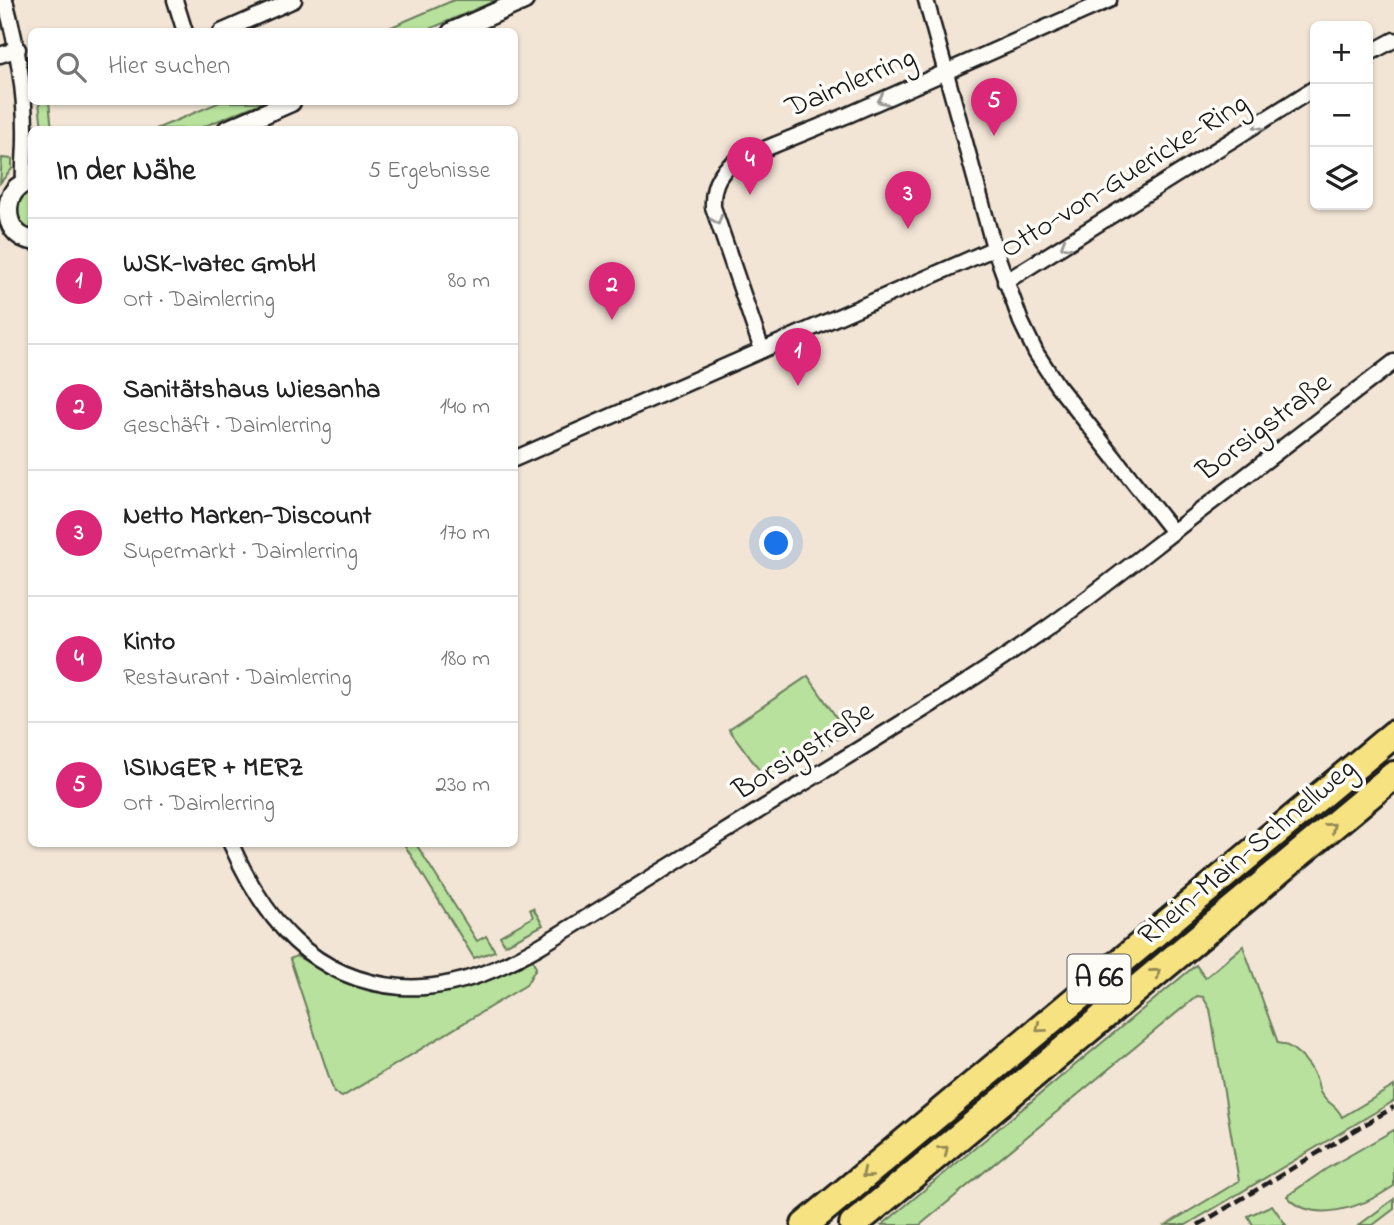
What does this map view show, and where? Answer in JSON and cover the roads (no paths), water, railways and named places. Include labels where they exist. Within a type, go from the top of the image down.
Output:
[{"type":"highway","name":"A 66","points":[[805,1225],[1394,734]]},
{"type":"highway","name":"Rhein-Main-Schnellweg","points":[[853,1225],[1394,775]]},
{"type":"street","points":[[5,0],[18,48],[28,181],[7,193],[3,223],[16,235],[28,239]]},
{"type":"street","points":[[175,0],[184,28]]},
{"type":"street","points":[[230,28],[294,0]]},
{"type":"street","points":[[461,28],[524,0]]},
{"type":"street","name":"Daimlerring","points":[[926,0],[1005,282]]},
{"type":"street","points":[[945,72],[1109,0]]},
{"type":"street","points":[[1373,51],[1394,40]]},
{"type":"street","points":[[0,55],[18,48]]},
{"type":"street","name":"Daimlerring","points":[[762,350],[713,206],[715,183],[721,173],[740,159],[945,72]]},
{"type":"street","name":"Otto-von-Guericke-Ring","points":[[1173,532],[1057,385],[1026,332],[1005,282],[1310,91]]},
{"type":"street","points":[[236,126],[284,105]]},
{"type":"street","points":[[25,137],[28,145]]},
{"type":"street","points":[[518,456],[995,248]]},
{"type":"street","name":"Borsigstraße","points":[[232,847],[252,886],[287,935],[324,963],[352,976],[403,987],[441,985],[499,968],[537,948],[973,677],[1076,608],[1394,362]]},
{"type":"railway","points":[[1198,1225],[1394,1107]]},
{"type":"place","name":"ISINGER + MERZ","points":[[994,136]]},
{"type":"place","name":"Kinto","points":[[750,195]]},
{"type":"place","name":"Netto Marken-Discount","points":[[908,229]]},
{"type":"place","name":"Sanitätshaus Wiesanha","points":[[612,320]]},
{"type":"place","name":"WSK-Ivatec GmbH","points":[[798,386]]}]
